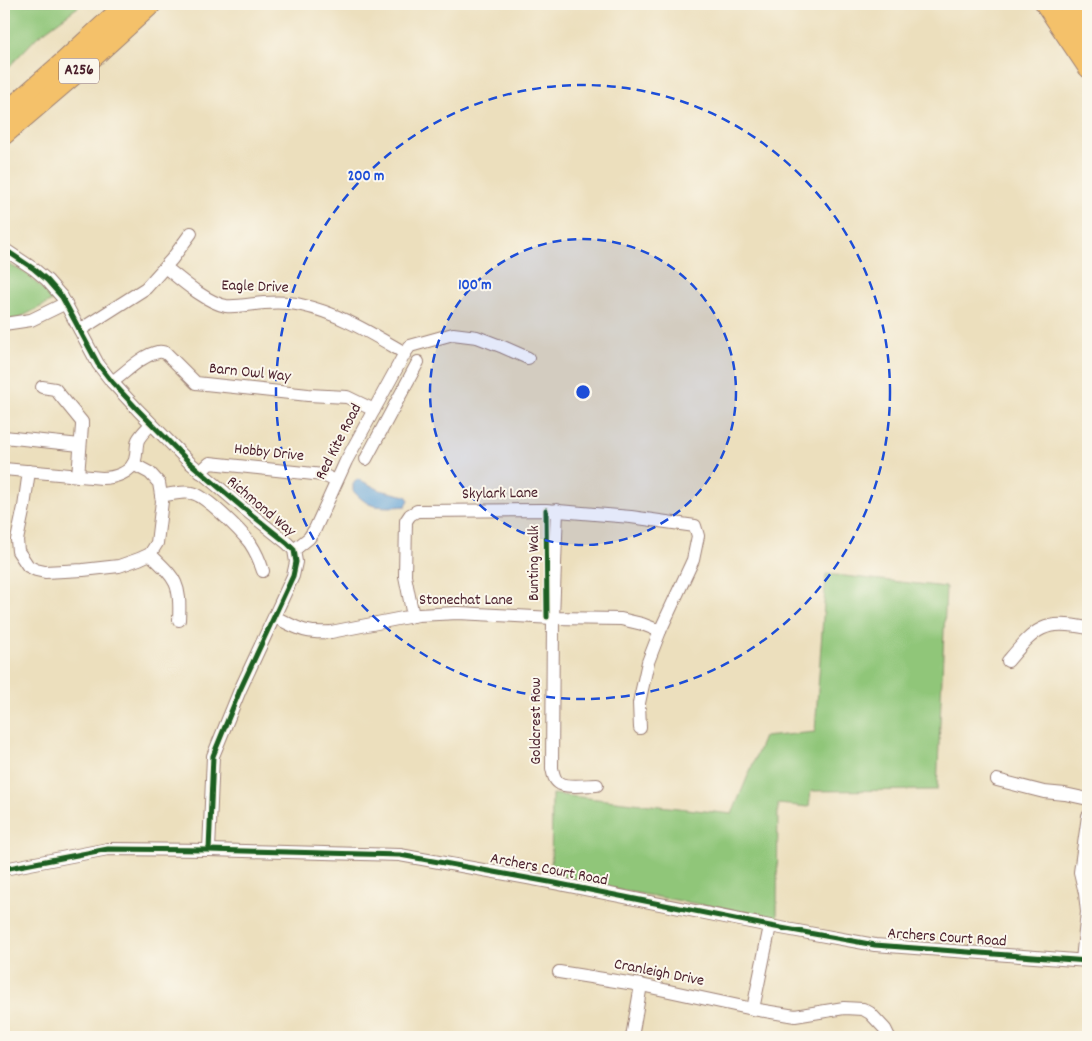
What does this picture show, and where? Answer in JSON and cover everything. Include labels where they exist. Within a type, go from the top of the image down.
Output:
[{"type":"highway","name":"A256","points":[[4,114],[126,4]]},
{"type":"highway","name":"A256","points":[[4,135],[73,76],[152,4]]},
{"type":"highway","points":[[1045,4],[1088,68]]},
{"type":"highway","points":[[1067,4],[1088,37]]},
{"type":"street","points":[[80,330],[146,288],[191,233]]},
{"type":"street","name":"Richmond Way","points":[[4,249],[34,269],[62,296],[98,364],[112,382],[152,424],[200,472],[294,550],[296,562],[293,576],[240,690],[213,756],[209,850]]},
{"type":"street","name":"Eagle Drive","points":[[165,267],[199,293],[216,303],[226,306],[288,303],[304,306],[320,310],[351,323],[408,350]]},
{"type":"street","points":[[4,324],[31,320],[66,303]]},
{"type":"street","points":[[408,350],[453,334],[477,338],[528,358]]},
{"type":"street","name":"Red Kite Road","points":[[294,550],[309,538],[316,529],[336,481],[408,350]]},
{"type":"street","name":"Barn Owl Way","points":[[112,382],[141,360],[162,352],[166,353],[196,383],[308,395],[347,397],[374,410]]},
{"type":"street","points":[[366,459],[418,362]]},
{"type":"street","points":[[392,378],[406,385]]},
{"type":"street","points":[[42,387],[55,389],[78,417],[82,426],[78,476]]},
{"type":"street","points":[[4,469],[102,478],[116,477],[133,464],[138,440],[152,424]]},
{"type":"street","points":[[360,436],[375,443]]},
{"type":"street","points":[[4,437],[80,445]]},
{"type":"street","points":[[29,471],[17,540],[18,551],[28,566],[36,570],[45,572],[83,570],[119,566],[150,554],[157,543],[162,501],[159,483],[150,473],[133,464]]},
{"type":"street","name":"Hobby Drive","points":[[200,472],[210,464],[323,475],[336,481]]},
{"type":"street","points":[[161,496],[193,492],[207,500],[249,542],[259,558],[263,571]]},
{"type":"street","points":[[554,618],[557,510]]},
{"type":"street","name":"Skylark Lane","points":[[413,616],[405,576],[406,522],[410,515],[416,511],[557,510],[631,517],[694,526],[698,536],[692,560],[660,631]]},
{"type":"street","points":[[150,554],[174,579],[178,591],[179,620]]},
{"type":"street","name":"Stonechat Lane","points":[[275,616],[308,632],[319,633],[413,616],[458,612],[554,618],[621,619],[660,631]]},
{"type":"street","name":"Goldcrest Row","points":[[554,618],[553,774],[559,783],[566,785],[597,785]]},
{"type":"street","points":[[1008,661],[1026,638],[1038,629],[1055,624],[1088,628]]},
{"type":"street","points":[[640,728],[639,703],[643,683],[648,662],[660,631]]},
{"type":"street","points":[[997,780],[1044,792],[1088,799]]},
{"type":"street","points":[[1085,960],[1087,912],[1080,872],[1088,816]]},
{"type":"street","name":"Archers Court Road","points":[[4,869],[108,849],[400,855],[874,945],[1085,960]]},
{"type":"street","points":[[753,1010],[770,926]]},
{"type":"street","name":"Cranleigh Drive","points":[[559,972],[641,985],[753,1010],[795,1016],[844,1008],[863,1009],[870,1013],[885,1029],[889,1037]]},
{"type":"street","points":[[632,1037],[641,985]]},
{"type":"green space","points":[[4,4],[82,4],[37,37],[4,72]]},
{"type":"green space","points":[[4,262],[26,273],[54,300],[17,319],[4,320]]},
{"type":"green space","points":[[826,574],[946,587],[937,790],[811,791],[809,807],[778,804],[777,918],[551,878],[552,794],[732,814],[764,737],[815,732]]},
{"type":"water","points":[[357,479],[380,490],[406,496],[409,500],[406,506],[382,507],[369,504],[353,491],[353,484]]},
{"type":"cycle path","points":[[4,249],[34,269],[62,297],[98,364],[138,410],[189,462],[294,550],[296,562],[293,576],[240,690],[213,756],[209,850]]},
{"type":"cycle path","name":"Bunting Walk","points":[[546,510],[547,617]]},
{"type":"cycle path","points":[[4,869],[108,849],[400,855],[875,945],[1088,961]]}]
